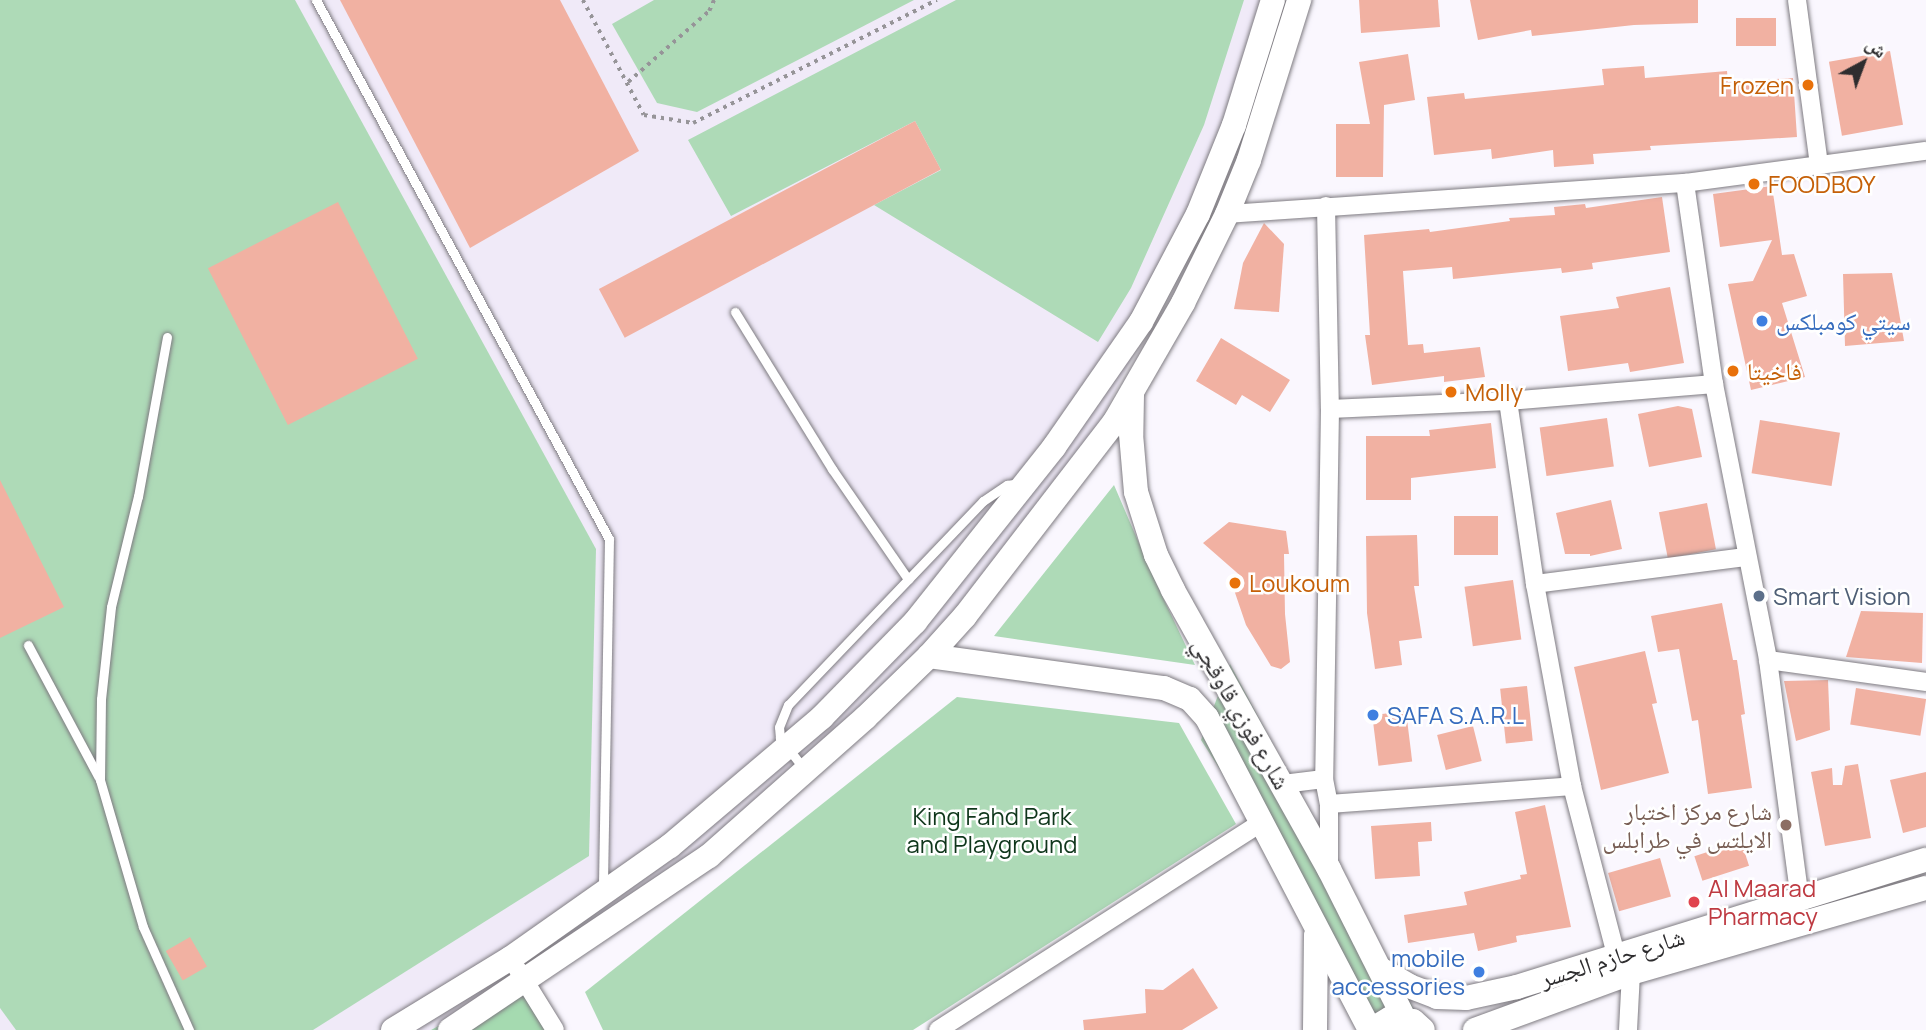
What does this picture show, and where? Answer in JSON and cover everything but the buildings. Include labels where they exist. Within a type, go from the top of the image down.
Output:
[{"type":"street","points":[[393,1030],[511,958],[670,846],[786,750],[915,622],[1027,482],[1127,346],[1186,238],[1234,125],[1273,0]]},
{"type":"street","points":[[450,1030],[709,856],[807,772],[929,656],[1044,517],[1093,453],[1132,392],[1183,303],[1227,214],[1261,127],[1299,0]]},
{"type":"street","points":[[1797,0],[1819,165]]},
{"type":"street","points":[[1227,214],[1685,183],[1926,151]]},
{"type":"street","points":[[1685,183],[1714,384],[1768,660],[1800,899]]},
{"type":"street","points":[[1326,206],[1330,409],[1324,779],[1329,804],[1329,869]]},
{"type":"street","points":[[1330,409],[1508,401],[1714,384]]},
{"type":"street","name":"شارع فوزي قاوقجي","points":[[1132,392],[1133,467],[1143,521],[1173,590],[1283,784],[1379,968],[1414,1024]]},
{"type":"street","points":[[1508,401],[1535,584],[1572,786],[1624,964],[1628,1030]]},
{"type":"street","points":[[1535,584],[1746,557]]},
{"type":"street","name":"شارع فوزي قاوقجي","points":[[929,656],[1164,688],[1178,692],[1201,708],[1259,824],[1370,1030]]},
{"type":"street","points":[[1768,660],[1926,682]]},
{"type":"street","points":[[1201,708],[1209,693],[1222,688],[1230,690]]},
{"type":"street","points":[[1283,784],[1324,779]]},
{"type":"street","points":[[1329,804],[1572,786]]},
{"type":"street","points":[[938,1030],[1259,824]]},
{"type":"street","name":"شارع حازم الجسر","points":[[1475,1030],[1624,964],[1800,899],[1926,860]]},
{"type":"street","name":"شارع حازم الجسر","points":[[1379,968],[1409,986],[1437,997],[1466,998],[1624,964],[1926,888]]},
{"type":"street","points":[[1315,1030],[1316,931]]},
{"type":"street","points":[[511,958],[555,1030]]},
{"type":"street","points":[[1370,1030],[1391,1018],[1414,1024]]},
{"type":"lane","points":[[316,0],[609,539],[603,894]]},
{"type":"lane","points":[[735,312],[831,469],[908,579]]},
{"type":"lane","points":[[100,780],[101,699],[111,607],[138,496],[167,337]]},
{"type":"lane","points":[[807,772],[786,750],[780,738],[779,727],[788,705],[995,491],[1007,485],[1027,482]]},
{"type":"lane","points":[[28,645],[100,780],[144,927],[189,1030]]},
{"type":"path","points":[[583,0],[644,115],[693,123],[937,0]]},
{"type":"path","points":[[627,83],[709,11],[714,0]]},
{"type":"shaded area","points":[[0,0],[1277,0],[1149,324],[1097,428],[1043,517],[826,761],[525,979],[431,1030],[0,1030]]},
{"type":"green space","points":[[0,0],[295,0],[596,549],[589,856],[313,1030],[16,1030],[0,1008]]},
{"type":"green space","points":[[654,0],[914,0],[697,112],[657,103],[612,24]]},
{"type":"green space","points":[[956,0],[1244,0],[1204,125],[1131,288],[1098,342],[874,205],[941,170],[915,121],[731,216],[688,140]]},
{"type":"green space","points":[[1114,485],[1157,585],[1195,665],[994,636]]},
{"type":"green space","points":[[1230,664],[1425,1030],[1364,1030],[1264,838],[1201,740]]},
{"type":"green space","name":"King Fahd Park and Playground","points":[[957,697],[1179,723],[1236,824],[913,1030],[603,1030],[585,992]]},
{"type":"green space","points":[[525,979],[553,1030],[431,1030]]},
{"type":"place","name":"Frozen","points":[[1808,85]]},
{"type":"place","name":"FOODBOY","points":[[1754,184]]},
{"type":"place","name":"سيتي كومبلكس","points":[[1762,321]]},
{"type":"place","name":"فاخيتا","points":[[1733,371]]},
{"type":"place","name":"Molly","points":[[1451,392]]},
{"type":"place","name":"Loukoum","points":[[1235,583]]},
{"type":"place","name":"Smart Vision","points":[[1759,596]]},
{"type":"place","name":"SAFA S.A.R.L","points":[[1373,715]]},
{"type":"place","name":"شارع مركز اختبار الايلتس في طرابلس","points":[[1786,825]]},
{"type":"place","name":"Al Maarad Pharmacy","points":[[1694,902]]},
{"type":"place","name":"mobile accessories","points":[[1479,972]]}]
